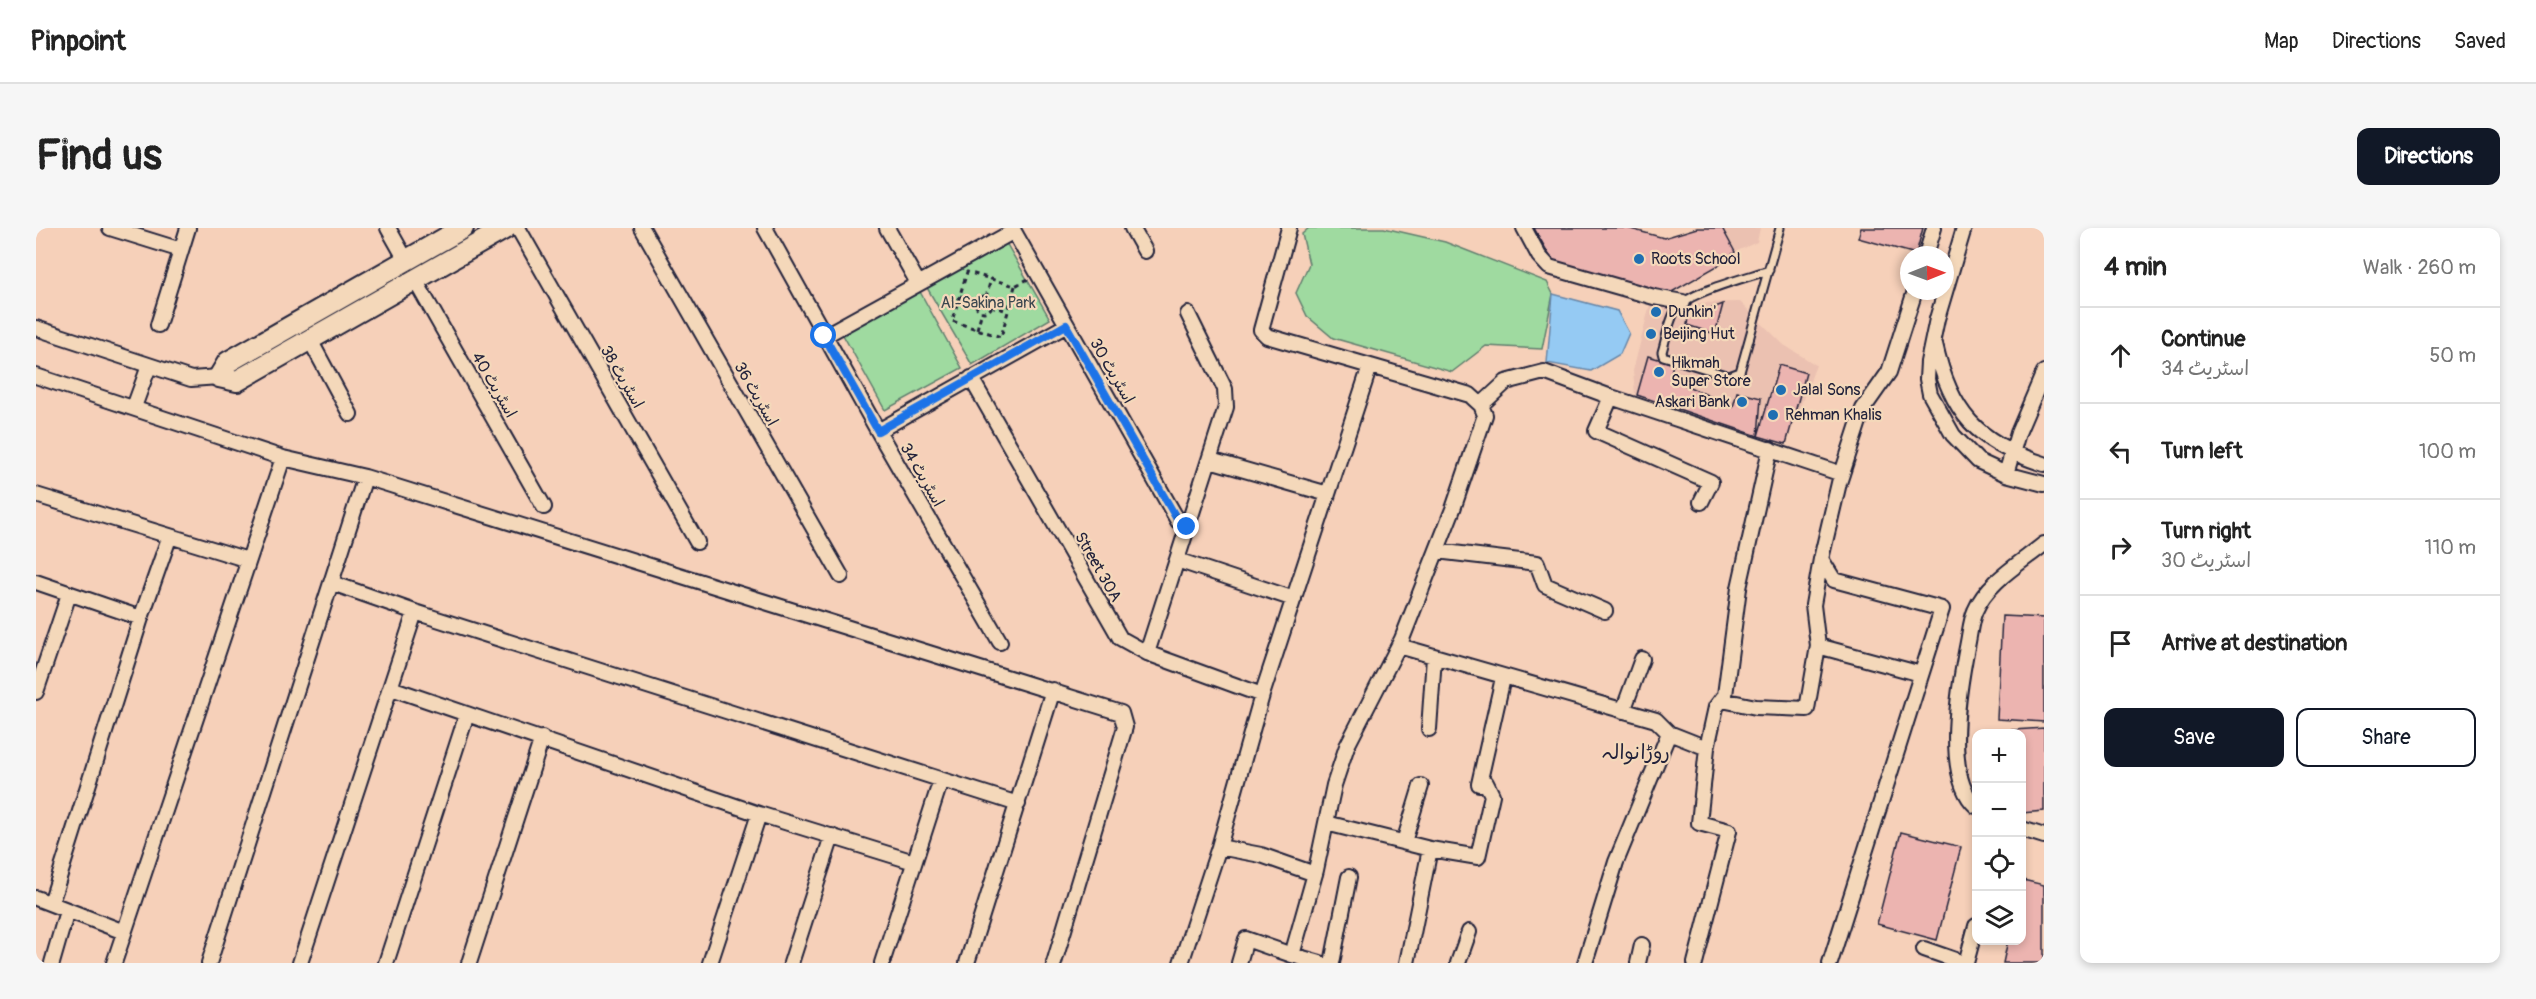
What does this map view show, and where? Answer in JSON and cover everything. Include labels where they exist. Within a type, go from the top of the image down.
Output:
[{"type":"street","points":[[110,228],[182,250]]},
{"type":"street","points":[[158,325],[188,228]]},
{"type":"street","points":[[388,228],[406,260]]},
{"type":"street","points":[[219,377],[228,362],[463,228]]},
{"type":"street","points":[[36,328],[191,379],[219,377],[237,381],[506,228]]},
{"type":"street","name":"اسٹریٹ 38","points":[[518,228],[697,542]]},
{"type":"street","name":"اسٹریٹ 36","points":[[642,228],[841,576]]},
{"type":"street","name":"اسٹریٹ 34","points":[[765,228],[824,336],[1000,642]]},
{"type":"street","points":[[887,228],[918,284]]},
{"type":"street","points":[[1132,228],[1145,251]]},
{"type":"street","points":[[1289,228],[1261,330],[1267,336],[1470,395],[1481,405],[1485,415],[1437,551],[1399,646],[1347,746],[1292,955]]},
{"type":"street","points":[[1524,228],[1549,267],[1654,297],[1683,302]]},
{"type":"street","points":[[1929,246],[1934,228]]},
{"type":"street","points":[[1964,228],[1937,319],[1928,362],[1927,379],[1939,414],[1966,450],[1978,461],[2006,474],[2044,484]]},
{"type":"street","points":[[824,336],[1013,229]]},
{"type":"street","name":"اسٹریٹ 30","points":[[1013,229],[1178,521],[1187,527]]},
{"type":"street","name":"اسٹریٹ 40","points":[[415,280],[544,507]]},
{"type":"street","points":[[1722,700],[1756,707],[1807,709],[1818,646],[1813,605],[1821,559],[1842,474],[1863,409],[1889,372],[1912,300]]},
{"type":"street","points":[[1147,653],[1226,407],[1226,389],[1188,314]]},
{"type":"street","points":[[878,431],[1066,325]]},
{"type":"street","points":[[310,340],[350,414]]},
{"type":"street","points":[[1934,342],[1946,385],[1986,438],[2011,454],[2044,464]]},
{"type":"street","points":[[134,407],[149,366]]},
{"type":"street","points":[[1181,963],[1219,847],[1262,695],[1370,366]]},
{"type":"street","points":[[1481,405],[1506,382],[1544,372],[1611,397],[1842,474]]},
{"type":"street","points":[[2006,474],[2011,454],[2044,372]]},
{"type":"street","points":[[36,376],[283,458],[365,477],[1121,713],[1125,727],[1054,963]]},
{"type":"street","name":"Street 30A","points":[[970,378],[1120,638],[1147,653],[1262,695]]},
{"type":"street","points":[[1611,397],[1596,431],[1711,482],[1701,502]]},
{"type":"street","points":[[1695,963],[1729,831],[1699,823],[1707,748],[1716,707],[1725,695],[1739,588],[1770,449]]},
{"type":"street","points":[[114,963],[283,458]]},
{"type":"street","points":[[1210,460],[1328,494]]},
{"type":"street","points":[[209,963],[365,477]]},
{"type":"street","points":[[36,495],[169,538],[248,560]]},
{"type":"street","points":[[51,903],[141,618],[169,538]]},
{"type":"street","points":[[1972,802],[1961,779],[1957,738],[1957,703],[1975,610],[1992,588],[2044,544]]},
{"type":"street","points":[[1437,551],[1537,563],[1545,585],[1605,611]]},
{"type":"street","points":[[1821,559],[1834,580],[1942,609],[1830,963]]},
{"type":"street","points":[[1177,560],[1294,599]]},
{"type":"street","points":[[36,582],[141,618]]},
{"type":"street","points":[[332,583],[415,612],[1017,804]]},
{"type":"street","points":[[36,692],[69,594]]},
{"type":"street","points":[[300,963],[415,612]]},
{"type":"street","points":[[1399,646],[1503,678],[1656,720],[1669,733],[1707,748]]},
{"type":"street","points":[[1818,646],[1921,674]]},
{"type":"street","points":[[1428,729],[1434,657]]},
{"type":"street","points":[[1623,711],[1642,660]]},
{"type":"street","points":[[1326,823],[1430,849],[1478,857],[1492,795],[1486,783],[1479,784],[1503,678]]},
{"type":"street","points":[[391,688],[759,814],[914,862]]},
{"type":"street","points":[[967,963],[1053,690]]},
{"type":"street","points":[[386,963],[467,714]]},
{"type":"street","points":[[1585,963],[1616,862],[1669,733]]},
{"type":"street","points":[[469,963],[542,738]]},
{"type":"street","points":[[882,963],[941,780]]},
{"type":"street","points":[[1404,843],[1421,786]]},
{"type":"street","points":[[710,963],[759,814]]},
{"type":"street","points":[[2026,830],[2044,836]]},
{"type":"street","points":[[790,963],[832,836]]},
{"type":"street","points":[[1219,847],[1261,855],[1315,874]]},
{"type":"street","points":[[1407,963],[1430,849]]},
{"type":"street","points":[[1332,963],[1349,877]]},
{"type":"street","points":[[36,898],[124,932]]},
{"type":"street","points":[[52,963],[68,911]]},
{"type":"street","points":[[1458,963],[1469,932]]},
{"type":"street","points":[[1239,963],[1246,939],[1320,963]]},
{"type":"street","points":[[1924,949],[1965,963],[1972,941]]},
{"type":"street","points":[[1638,963],[1642,945]]},
{"type":"lane","points":[[1769,270],[1712,289],[1683,302],[1675,314],[1662,352],[1663,356],[1735,376],[1740,372],[1769,270],[1780,228]]},
{"type":"path","points":[[967,272],[1015,286],[1001,337],[952,321],[960,296],[967,272]]},
{"type":"path","points":[[986,297],[991,279]]},
{"type":"path","points":[[980,295],[986,297],[993,299],[988,313],[975,309],[980,295]]},
{"type":"path","points":[[960,296],[978,302]]},
{"type":"path","points":[[992,306],[1008,311]]},
{"type":"path","points":[[977,329],[982,311]]},
{"type":"shaded area","points":[[1721,228],[1760,228],[1757,242],[1735,252]]},
{"type":"shaded area","points":[[1740,302],[1784,345],[1816,365],[1786,444],[1635,394],[1633,371],[1650,304]]},
{"type":"green space","points":[[1309,228],[1384,228],[1445,242],[1547,282],[1553,294],[1542,349],[1486,346],[1452,372],[1333,338],[1307,316],[1296,293],[1309,264],[1302,234]]},
{"type":"green space","name":"Al-Sakina Park","points":[[1005,241],[1050,319],[972,365],[926,286]]},
{"type":"green space","points":[[919,290],[962,368],[885,410],[842,333]]},
{"type":"water","points":[[1553,294],[1617,311],[1629,333],[1620,354],[1591,371],[1547,363]]},
{"type":"building","name":"Roots School","points":[[1534,228],[1627,228],[1664,238],[1697,228],[1722,228],[1735,252],[1719,265],[1670,293],[1629,286],[1556,267]]},
{"type":"building","points":[[1861,228],[1923,228],[1918,246],[1900,246],[1900,250],[1858,238]]},
{"type":"building","points":[[1723,304],[1715,334],[1687,325],[1688,318]]},
{"type":"building","points":[[1648,356],[1672,363],[1672,379],[1733,407],[1737,392],[1761,398],[1758,436],[1637,395]]},
{"type":"building","points":[[1779,365],[1806,373],[1786,444],[1758,436]]},
{"type":"building","points":[[2002,616],[2044,618],[2044,722],[1997,719]]},
{"type":"building","points":[[2044,728],[2044,811],[2026,813],[2026,729]]},
{"type":"building","points":[[1901,832],[1961,847],[1937,940],[1877,924]]},
{"type":"building","points":[[2026,881],[2044,885],[2044,963],[2003,963],[2007,945],[2026,945]]},
{"type":"place","name":"Roots School","points":[[1639,259]]},
{"type":"place","name":"Dunkin'","points":[[1656,312]]},
{"type":"place","name":"Beijing Hut","points":[[1651,334]]},
{"type":"place","name":"Hikmah Super Store","points":[[1659,372]]},
{"type":"place","name":"Jalal Sons","points":[[1781,390]]},
{"type":"place","name":"Askari Bank","points":[[1742,402]]},
{"type":"place","name":"Rehman Khalis","points":[[1773,415]]},
{"type":"district","name":"روڑانوالہ","points":[[1636,752]]},
{"type":"route","points":[[824,336],[878,431],[1066,325],[1178,521],[1187,527]]}]
